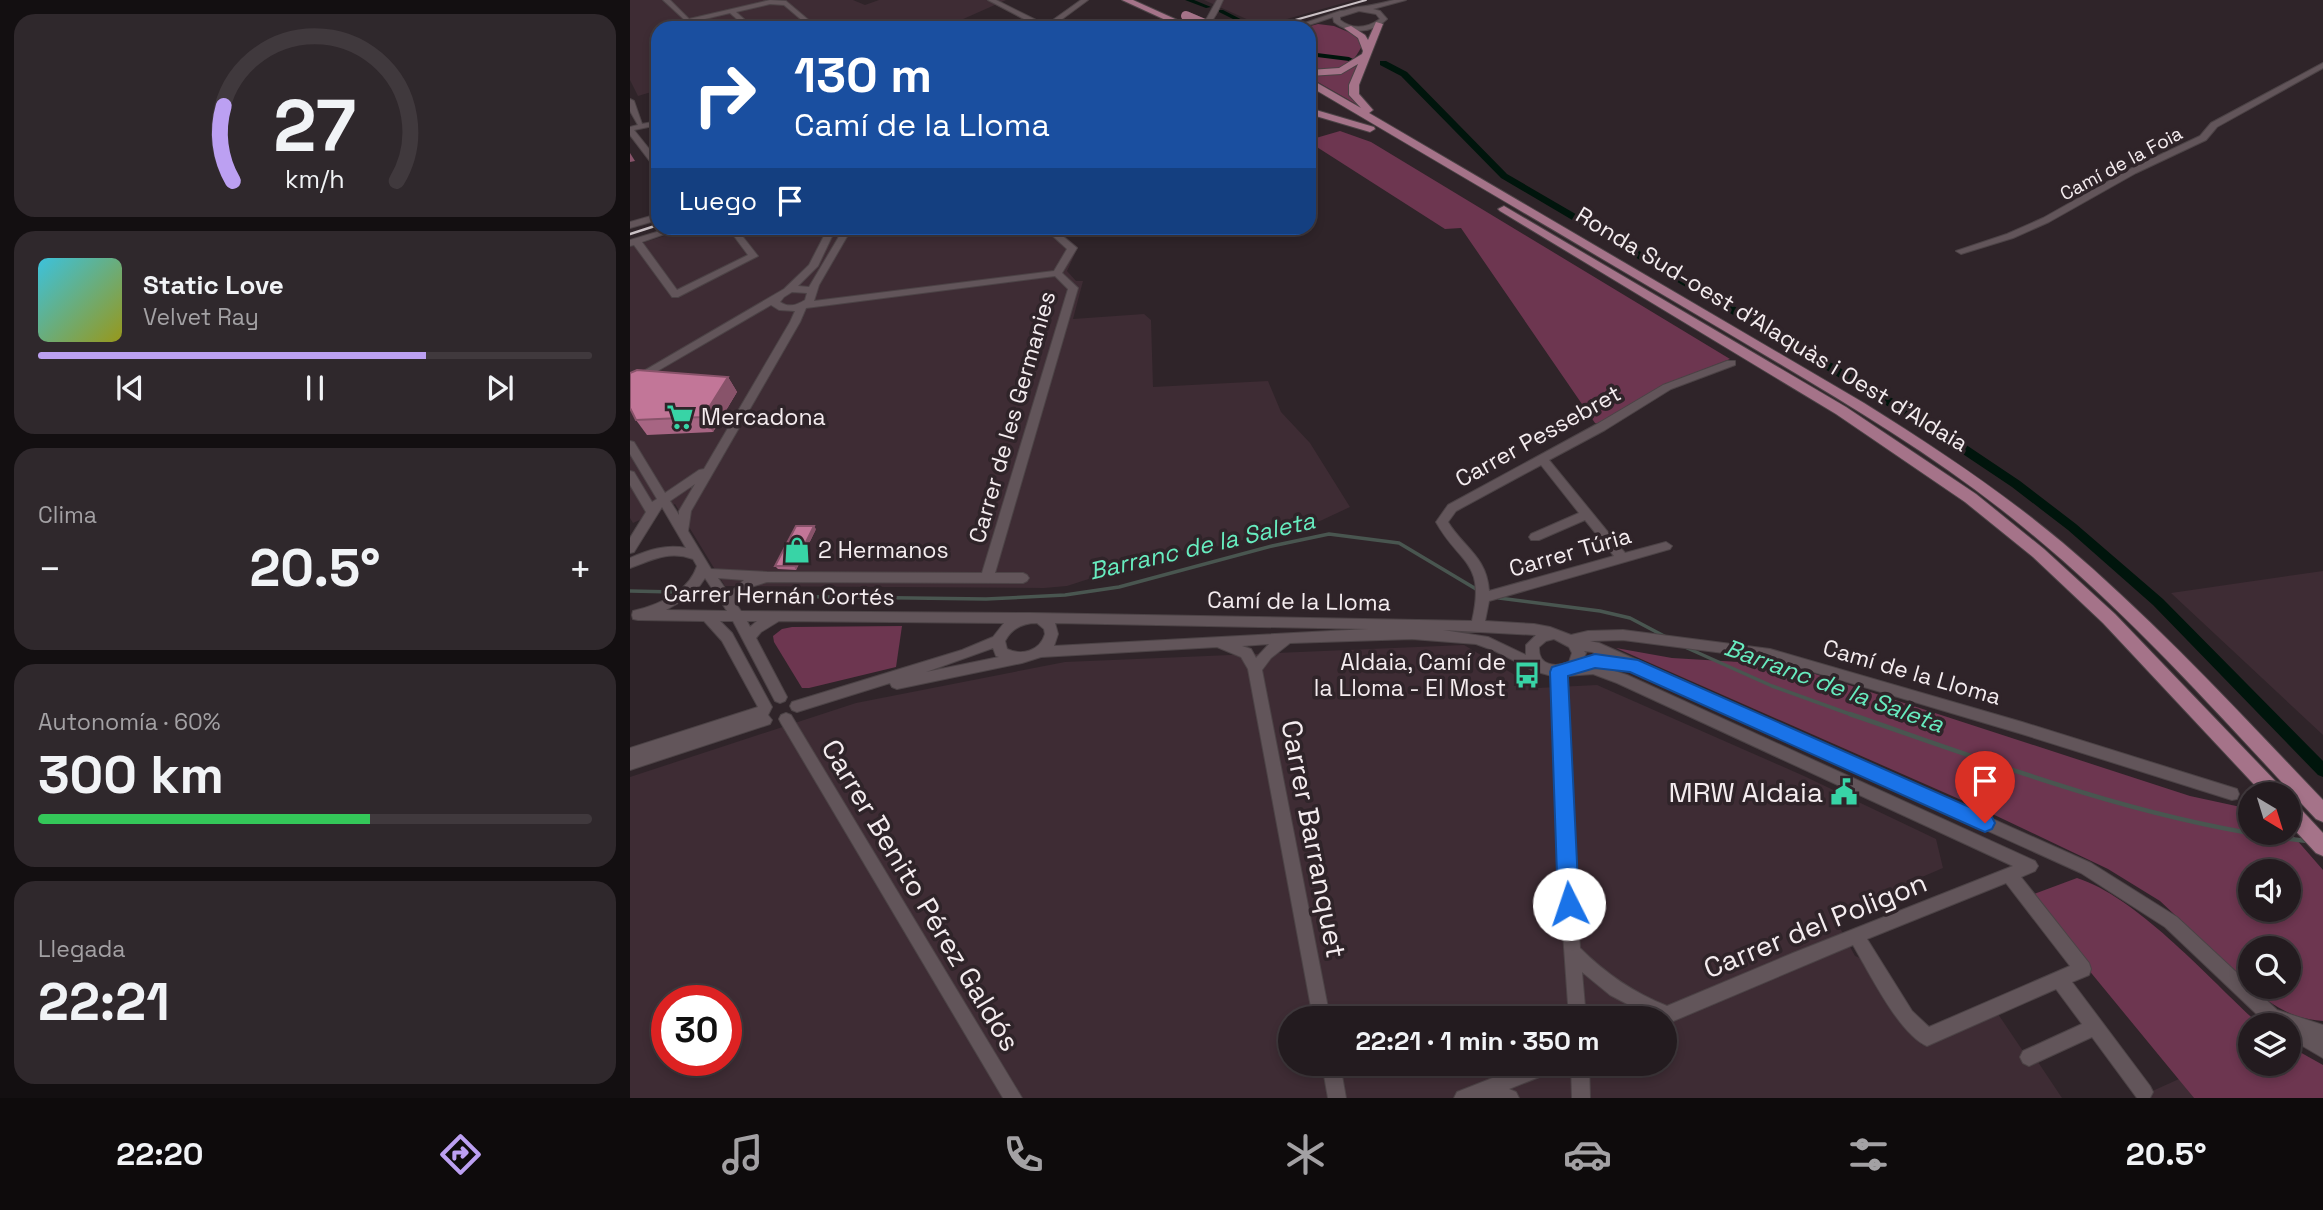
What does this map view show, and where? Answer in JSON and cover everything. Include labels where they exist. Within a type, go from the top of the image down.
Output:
[{"type":"main road","points":[[1126,0],[1176,21]]},
{"type":"main road","points":[[1146,0],[1198,21]]},
{"type":"main road","points":[[1376,127],[1354,95],[1354,85],[1380,19]]},
{"type":"main road","points":[[1344,26],[1362,37],[1366,52]]},
{"type":"main road","points":[[1316,73],[1345,70],[1366,52]]},
{"type":"main road","name":"Ronda Sud-oest d'Alaquàs i Oest d'Aldaia","points":[[1316,87],[1376,127],[1786,377],[1929,468],[2002,523],[2073,584],[2145,654],[2264,782]]},
{"type":"main road","name":"Ronda Sud-oest d'Alaquàs i Oest d'Aldaia","points":[[1316,97],[1376,127],[1867,410],[1944,459],[2018,515],[2093,579],[2164,647],[2323,813]]},
{"type":"main road","points":[[1316,113],[1376,127]]},
{"type":"main road","points":[[2301,823],[2323,847]]},
{"type":"street","points":[[666,0],[688,21],[770,2],[786,3],[807,21]]},
{"type":"street","points":[[991,0],[1032,21]]},
{"type":"street","points":[[1056,21],[1085,0]]},
{"type":"street","points":[[1208,21],[1220,0]]},
{"type":"street","points":[[1315,21],[1401,0]]},
{"type":"street","points":[[1316,23],[1362,29],[1380,19],[1390,6],[1401,0]]},
{"type":"street","points":[[1365,9],[1380,19]]},
{"type":"street","points":[[732,12],[743,21]]},
{"type":"street","points":[[1343,12],[1335,19],[1344,26]]},
{"type":"street","name":"Camí de la Foia","points":[[1961,251],[2010,236],[2046,220],[2133,171],[2203,138],[2214,125],[2323,65]]},
{"type":"street","points":[[630,101],[632,127],[651,156]]},
{"type":"street","points":[[632,127],[651,123]]},
{"type":"street","points":[[630,225],[651,219]]},
{"type":"street","points":[[656,235],[633,242],[675,295],[753,256],[737,235]]},
{"type":"street","points":[[782,301],[814,266],[829,235]]},
{"type":"street","points":[[682,530],[685,511],[708,469],[844,235]]},
{"type":"street","points":[[782,301],[803,305],[833,302],[1057,273],[1072,248],[1056,235]]},
{"type":"street","name":"Carrer de les Germanies","points":[[987,578],[1073,288],[1057,273]]},
{"type":"street","points":[[632,381],[747,314],[782,301],[803,288],[833,302]]},
{"type":"street","points":[[782,301],[795,321]]},
{"type":"street","points":[[795,321],[806,313],[833,302]]},
{"type":"street","name":"Carrer Pessebret","points":[[1485,597],[1474,561],[1450,538],[1441,522],[1452,508],[1543,460],[1667,387],[1731,363]]},
{"type":"street","points":[[630,445],[662,500],[738,617],[780,697]]},
{"type":"street","points":[[1543,460],[1623,559]]},
{"type":"street","points":[[655,488],[680,484],[708,469]]},
{"type":"street","points":[[630,549],[651,511],[662,500],[708,469]]},
{"type":"street","points":[[630,475],[651,511]]},
{"type":"street","points":[[1535,537],[1587,514]]},
{"type":"street","name":"Carrer Túria","points":[[1485,597],[1666,546]]},
{"type":"street","name":"Carrer Hernán Cortés","points":[[630,563],[661,552],[678,550],[703,565],[767,576],[1023,578]]},
{"type":"street","points":[[634,615],[676,601],[693,587],[703,565]]},
{"type":"street","name":"Carrer Hernán Cortés","points":[[728,604],[747,584],[767,576]]},
{"type":"street","points":[[1477,626],[1485,597]]},
{"type":"street","name":"Carrer Hernán Cortés","points":[[634,615],[1026,618]]},
{"type":"street","points":[[748,639],[755,628],[779,615]]},
{"type":"street","points":[[709,617],[727,637],[764,713],[774,722],[839,694],[1000,637],[1012,624],[1026,618],[1041,619],[1051,627],[1051,640],[1040,652],[1020,659],[839,694]]},
{"type":"street","name":"Carrer Hernán Cortés","points":[[919,618],[990,624],[1000,637]]},
{"type":"street","name":"Camí de la Lloma","points":[[1041,619],[1477,626],[1556,634]]},
{"type":"street","name":"Camí de la Lloma","points":[[1040,652],[1369,634],[1480,639],[1556,669],[1593,669],[1622,679],[2030,866]]},
{"type":"street","points":[[1632,665],[1595,661],[1556,669],[1532,657],[1533,645],[1542,637],[1556,634],[1594,647],[2086,868],[2171,922],[2268,1013]]},
{"type":"street","name":"Camí de la Lloma","points":[[1574,642],[1588,636],[1623,635],[1770,654],[2022,728],[2232,794]]},
{"type":"street","points":[[1000,637],[998,647],[1005,656],[1020,659]]},
{"type":"street","points":[[1217,642],[1245,653],[1255,669],[1266,654],[1287,638]]},
{"type":"street","points":[[1556,669],[1579,657],[1574,642]]},
{"type":"street","name":"Carrer Barranquet","points":[[1255,669],[1320,1006]]},
{"type":"street","points":[[1556,669],[1576,1006]]},
{"type":"street","points":[[630,764],[764,713],[780,697]]},
{"type":"street","points":[[780,697],[795,699],[791,713]]},
{"type":"street","points":[[630,754],[764,713]]},
{"type":"street","name":"Carrer Benito Pérez Galdós","points":[[791,713],[1013,1098]]},
{"type":"street","name":"Carrer del Poligon","points":[[1677,1012],[2030,866]]},
{"type":"street","points":[[1856,936],[1906,1017],[1927,1037],[2083,969],[2009,874]]},
{"type":"street","points":[[1572,951],[1594,974],[1642,1006]]},
{"type":"street","points":[[2059,979],[2144,1092]]},
{"type":"street","points":[[2301,1026],[2323,1034]]},
{"type":"street","points":[[2029,1057],[2095,1027]]},
{"type":"street","points":[[2301,1036],[2323,1049]]},
{"type":"street","points":[[1333,1076],[1337,1098]]},
{"type":"street","points":[[1463,1098],[1520,1076]]},
{"type":"street","points":[[1580,1076],[1581,1098]]},
{"type":"street","points":[[1484,1090],[1510,1098]]},
{"type":"shaded area","points":[[630,0],[853,0],[865,5],[879,0],[1006,0],[959,21],[651,21],[651,92],[638,96],[630,80]]},
{"type":"shaded area","points":[[1204,0],[1354,0],[1280,21],[1251,21]]},
{"type":"shaded area","points":[[1316,25],[1334,26],[1358,36],[1362,46],[1357,55],[1341,68],[1316,70]]},
{"type":"shaded area","points":[[1357,66],[1351,96],[1356,104],[1316,81],[1316,75],[1333,75]]},
{"type":"shaded area","points":[[1340,131],[1371,142],[1730,359],[1663,385],[1604,423],[1595,423],[1461,228],[1445,229],[1316,146],[1316,138]]},
{"type":"shaded area","points":[[667,235],[1063,235],[1078,247],[1067,271],[1076,281],[1083,281],[1073,319],[1144,314],[1151,320],[1153,387],[1268,381],[1281,412],[1310,443],[1350,507],[1320,521],[1202,550],[1175,551],[1067,586],[725,586],[675,504],[633,523],[630,518],[630,247]]},
{"type":"shaded area","points":[[2323,571],[2323,735],[2171,593]]},
{"type":"shaded area","points":[[902,626],[896,667],[809,688],[802,688],[773,636],[782,629],[792,627]]},
{"type":"shaded area","points":[[1464,645],[1537,688],[1597,685],[1804,776],[1936,839],[1943,868],[1833,915],[1855,956],[1865,960],[1906,1030],[1911,1028],[1922,1045],[1998,1014],[2029,1060],[2036,1059],[2062,1098],[630,1098],[630,777],[856,703],[1065,662]]},
{"type":"shaded area","points":[[1616,648],[1672,658],[1773,664],[1812,673],[2190,796],[2238,806],[2238,845],[2301,845],[2323,870],[2323,1021],[2303,1018],[2301,1013],[2284,1011],[2267,999],[2301,999],[2301,936],[2238,936],[2238,974],[2160,901],[2108,869],[1984,810]]},
{"type":"shaded area","points":[[2077,878],[2101,888],[2125,903],[2173,942],[2248,1013],[2238,1013],[2238,1076],[2301,1076],[2301,1053],[2323,1065],[2323,1098],[2194,1098],[2032,901],[2034,894]]},
{"type":"shaded area","points":[[2179,1079],[2194,1098],[2137,1098]]},
{"type":"building","points":[[637,370],[728,377],[703,417],[636,420],[630,408],[630,373]]},
{"type":"building","name":"2 Hermanos","points":[[796,526],[814,526],[794,566],[775,566]]},
{"type":"waterway","points":[[1188,0],[1208,7]]},
{"type":"waterway","points":[[1221,11],[1241,21]]},
{"type":"waterway","points":[[1316,55],[1349,59]]},
{"type":"waterway","points":[[1383,63],[1404,74],[1504,176],[1922,421],[2016,484],[2072,527],[2158,602],[2323,771]]},
{"type":"waterway","name":"Barranc de la Saleta","points":[[755,596],[986,599],[1065,595],[1119,587],[1272,546],[1329,534],[1399,543],[1476,589]]},
{"type":"waterway","name":"Barranc de la Saleta","points":[[630,591],[675,592]]},
{"type":"waterway","name":"Barranc de la Saleta","points":[[1499,598],[1600,611],[1630,618],[1666,637]]},
{"type":"waterway","name":"Barranc de la Saleta","points":[[1685,647],[1772,686],[1855,716]]},
{"type":"waterway","name":"Barranc de la Saleta","points":[[1850,714],[2018,772],[2133,807],[2249,833],[2307,841]]},
{"type":"railway","points":[[1292,21],[1366,0]]},
{"type":"railway","points":[[630,234],[651,227]]},
{"type":"place","name":"Mercadona","points":[[680,417]]},
{"type":"place","name":"2 Hermanos","points":[[797,550]]},
{"type":"place","name":"Aldaia, Camí de la Lloma - El Most","points":[[1527,675]]},
{"type":"place","name":"MRW Aldaia","points":[[1844,792]]},
{"type":"route","points":[[1569,904],[1559,672],[1595,661],[1632,665],[1985,823]]}]
